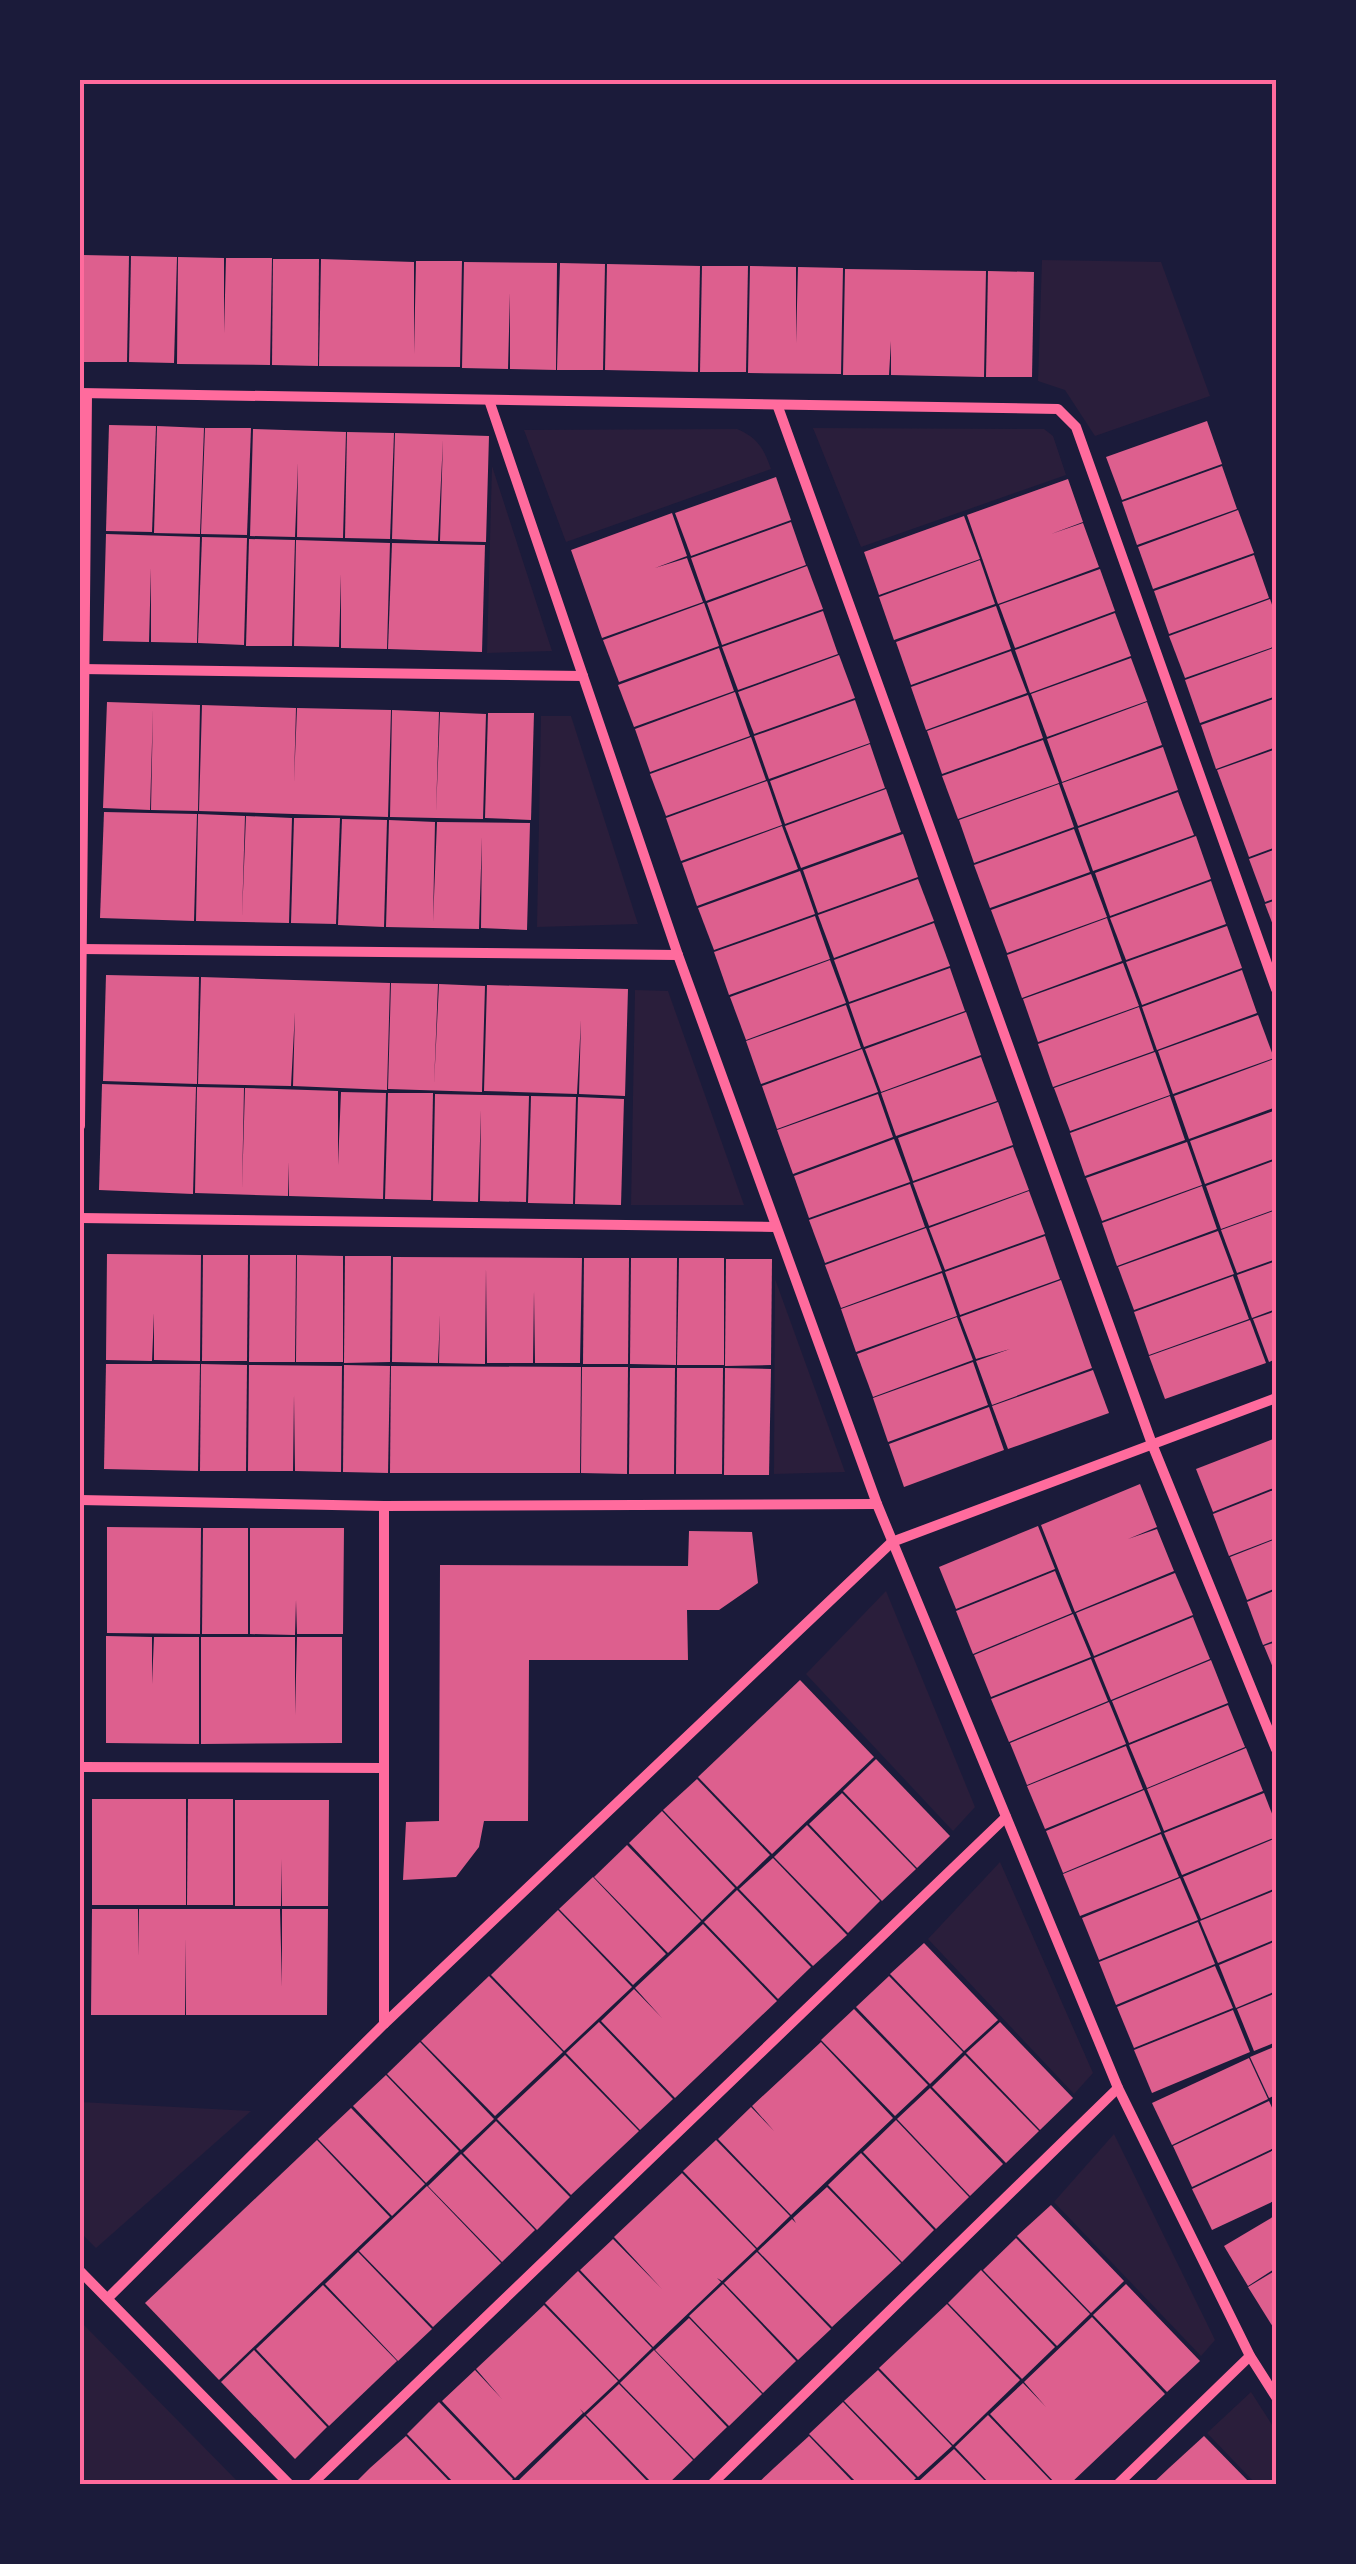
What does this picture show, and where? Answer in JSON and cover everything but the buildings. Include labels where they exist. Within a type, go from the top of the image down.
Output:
[{"type":"street","points":[[80,1126],[83,394],[1058,409],[1076,427],[1276,990]]},
{"type":"street","points":[[490,402],[678,955],[877,1504],[1118,2088],[1250,2356],[1276,2397]]},
{"type":"street","points":[[778,406],[1152,1444],[1276,1748]]},
{"type":"street","points":[[83,669],[583,676]]},
{"type":"street","points":[[82,949],[678,955]]},
{"type":"street","points":[[80,1218],[775,1227]]},
{"type":"street","points":[[108,2298],[384,2024],[892,1542],[1276,1398]]},
{"type":"street","points":[[80,1500],[384,1506],[877,1504]]},
{"type":"street","points":[[384,1506],[384,2024]]},
{"type":"street","points":[[80,1767],[384,1768]]},
{"type":"street","points":[[312,2484],[1006,1818]]},
{"type":"street","points":[[712,2484],[1118,2088]]},
{"type":"street","points":[[80,2271],[289,2484]]},
{"type":"street","points":[[1118,2484],[1250,2356]]},
{"type":"shaded area","points":[[1042,260],[1161,262],[1210,396],[1095,436],[1065,390],[1038,381]]},
{"type":"shaded area","points":[[813,428],[1044,429],[1053,436],[1066,475],[861,547]]},
{"type":"shaded area","points":[[737,429],[759,445],[771,469],[566,542],[524,430]]},
{"type":"shaded area","points":[[492,466],[552,651],[487,653]]},
{"type":"shaded area","points":[[541,716],[571,716],[638,924],[537,927]]},
{"type":"shaded area","points":[[635,990],[668,991],[744,1205],[631,1205]]},
{"type":"shaded area","points":[[775,1279],[845,1472],[774,1474]]},
{"type":"shaded area","points":[[886,1591],[975,1807],[953,1831],[806,1674]]},
{"type":"shaded area","points":[[1000,1862],[1093,2073],[1074,2094],[928,1939]]},
{"type":"shaded area","points":[[80,2102],[251,2111],[96,2248],[80,2232]]},
{"type":"shaded area","points":[[1114,2134],[1215,2340],[1201,2356],[1054,2202]]},
{"type":"shaded area","points":[[80,2321],[240,2484],[80,2484]]},
{"type":"shaded area","points":[[1251,2392],[1276,2431],[1276,2484],[1256,2484],[1207,2433]]}]
